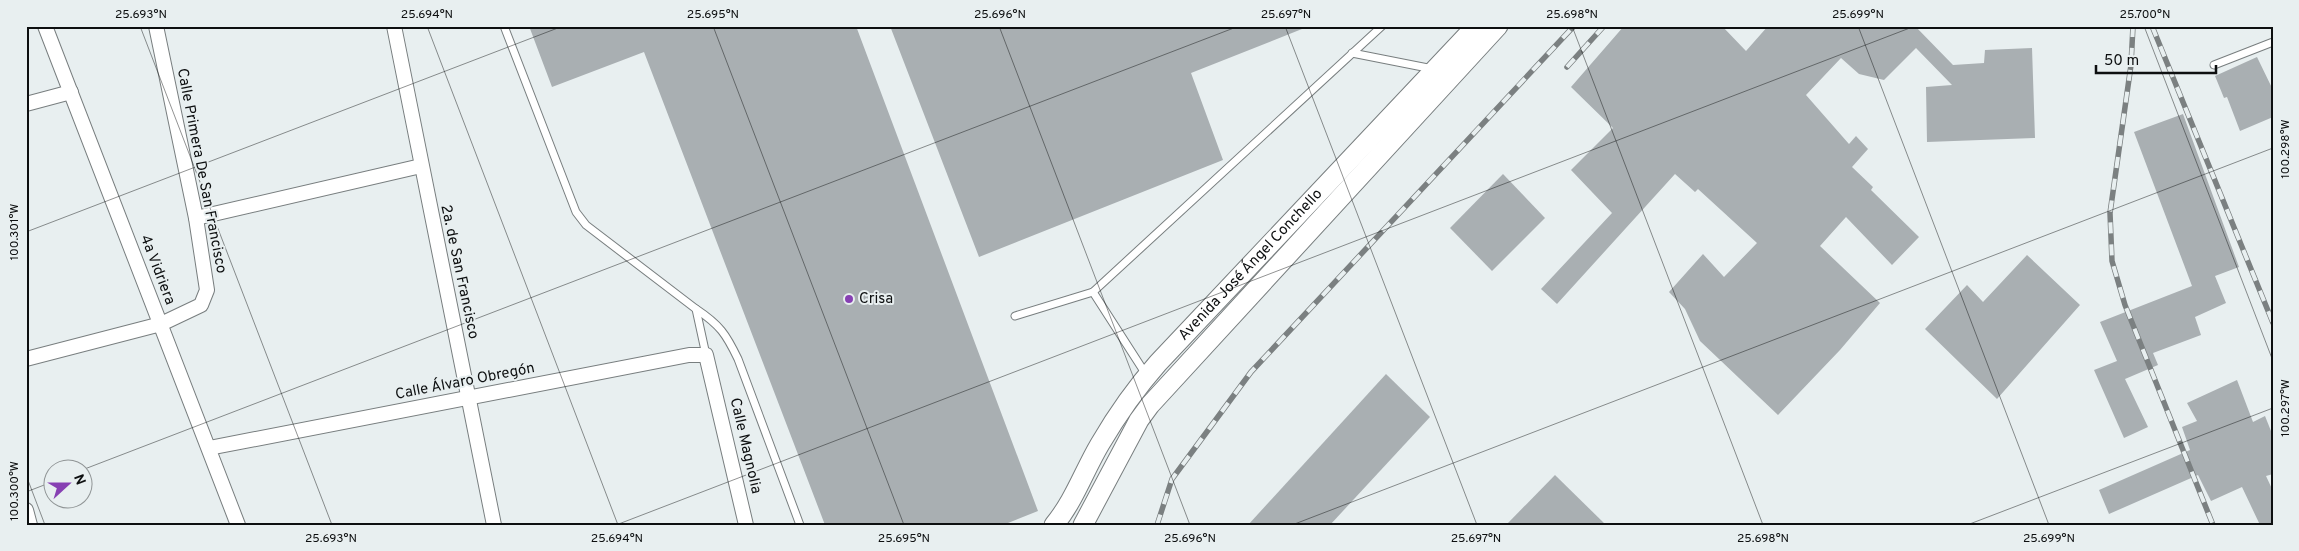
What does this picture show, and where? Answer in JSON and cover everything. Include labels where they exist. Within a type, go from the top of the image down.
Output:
[{"type":"main road","name":"Avenida José Ángel Conchello","points":[[1054,525],[1065,511],[1099,445],[1122,408],[1147,376],[1476,26]]},
{"type":"main road","name":"Avenida José Ángel Conchello","points":[[1083,525],[1150,405],[1498,26]]},
{"type":"street","name":"4a Vidriera","points":[[45,26],[238,525]]},
{"type":"street","name":"Calle Primera De San Francisco","points":[[156,26],[196,218],[207,296],[196,308],[160,324]]},
{"type":"street","name":"2a. de San Francisco","points":[[394,26],[494,525]]},
{"type":"street","points":[[26,104],[70,92]]},
{"type":"street","points":[[196,218],[421,166]]},
{"type":"street","points":[[26,360],[160,324]]},
{"type":"street","name":"Calle Álvaro Obregón","points":[[209,448],[689,355],[706,355]]},
{"type":"street","name":"Calle Magnolia","points":[[706,355],[746,525]]},
{"type":"street","points":[[26,510],[30,525]]},
{"type":"lane","points":[[504,26],[576,212],[586,225],[696,309],[716,322],[726,334],[734,350],[800,525]]},
{"type":"lane","points":[[1015,316],[1093,292],[1382,26]]},
{"type":"lane","points":[[2214,65],[2273,42]]},
{"type":"lane","points":[[1352,53],[1435,70]]},
{"type":"lane","points":[[1093,292],[1147,376]]},
{"type":"lane","points":[[696,309],[706,355]]},
{"type":"building","name":"Crisa","points":[[529,26],[856,26],[1038,511],[1003,525],[825,525],[644,52],[552,87]]},
{"type":"building","points":[[890,26],[1307,27],[1191,73],[1223,160],[979,257]]},
{"type":"building","points":[[1624,26],[1722,26],[1746,51],[1768,26],[1915,26],[1953,65],[1984,63],[1985,50],[2032,48],[2035,138],[1927,142],[1926,87],[1952,85],[1916,48],[1884,80],[1859,74],[1841,58],[1806,95],[1849,144],[1856,136],[1868,149],[1852,167],[1873,187],[1871,190],[1919,237],[1892,265],[1846,217],[1820,246],[1880,303],[1840,350],[1778,415],[1700,341],[1685,309],[1669,292],[1703,254],[1724,277],[1757,243],[1698,189],[1695,192],[1675,174],[1557,304],[1541,289],[1612,213],[1571,170],[1613,128],[1571,87]]},
{"type":"building","points":[[2257,57],[2273,90],[2273,117],[2240,131],[2227,97],[2224,98],[2215,76]]},
{"type":"building","points":[[2183,114],[2239,267],[2215,276],[2226,303],[2195,317],[2201,335],[2153,353],[2158,365],[2125,379],[2148,427],[2124,438],[2094,370],[2117,361],[2100,322],[2192,286],[2134,132]]},
{"type":"building","points":[[1503,174],[1545,218],[1492,271],[1450,228]]},
{"type":"building","points":[[2027,255],[2080,305],[1997,399],[1925,329],[1967,285],[1983,302]]},
{"type":"building","points":[[1386,374],[1430,417],[1330,525],[1248,525]]},
{"type":"building","points":[[2237,380],[2253,422],[2265,416],[2273,436],[2273,474],[2266,476],[2273,491],[2273,525],[2260,525],[2242,487],[2211,501],[2198,475],[2109,514],[2099,490],[2190,450],[2182,427],[2197,421],[2187,403]]},
{"type":"building","points":[[1555,475],[1606,525],[1506,525]]},
{"type":"railway","points":[[1157,525],[1172,479],[1251,372],[1574,26]]},
{"type":"railway","points":[[1567,67],[1604,26]]},
{"type":"railway","points":[[2133,26],[2131,65],[2110,213],[2112,261],[2125,305],[2213,525]]},
{"type":"railway","points":[[2152,26],[2273,323]]},
{"type":"place","name":"Crisa","points":[[849,299]]}]
